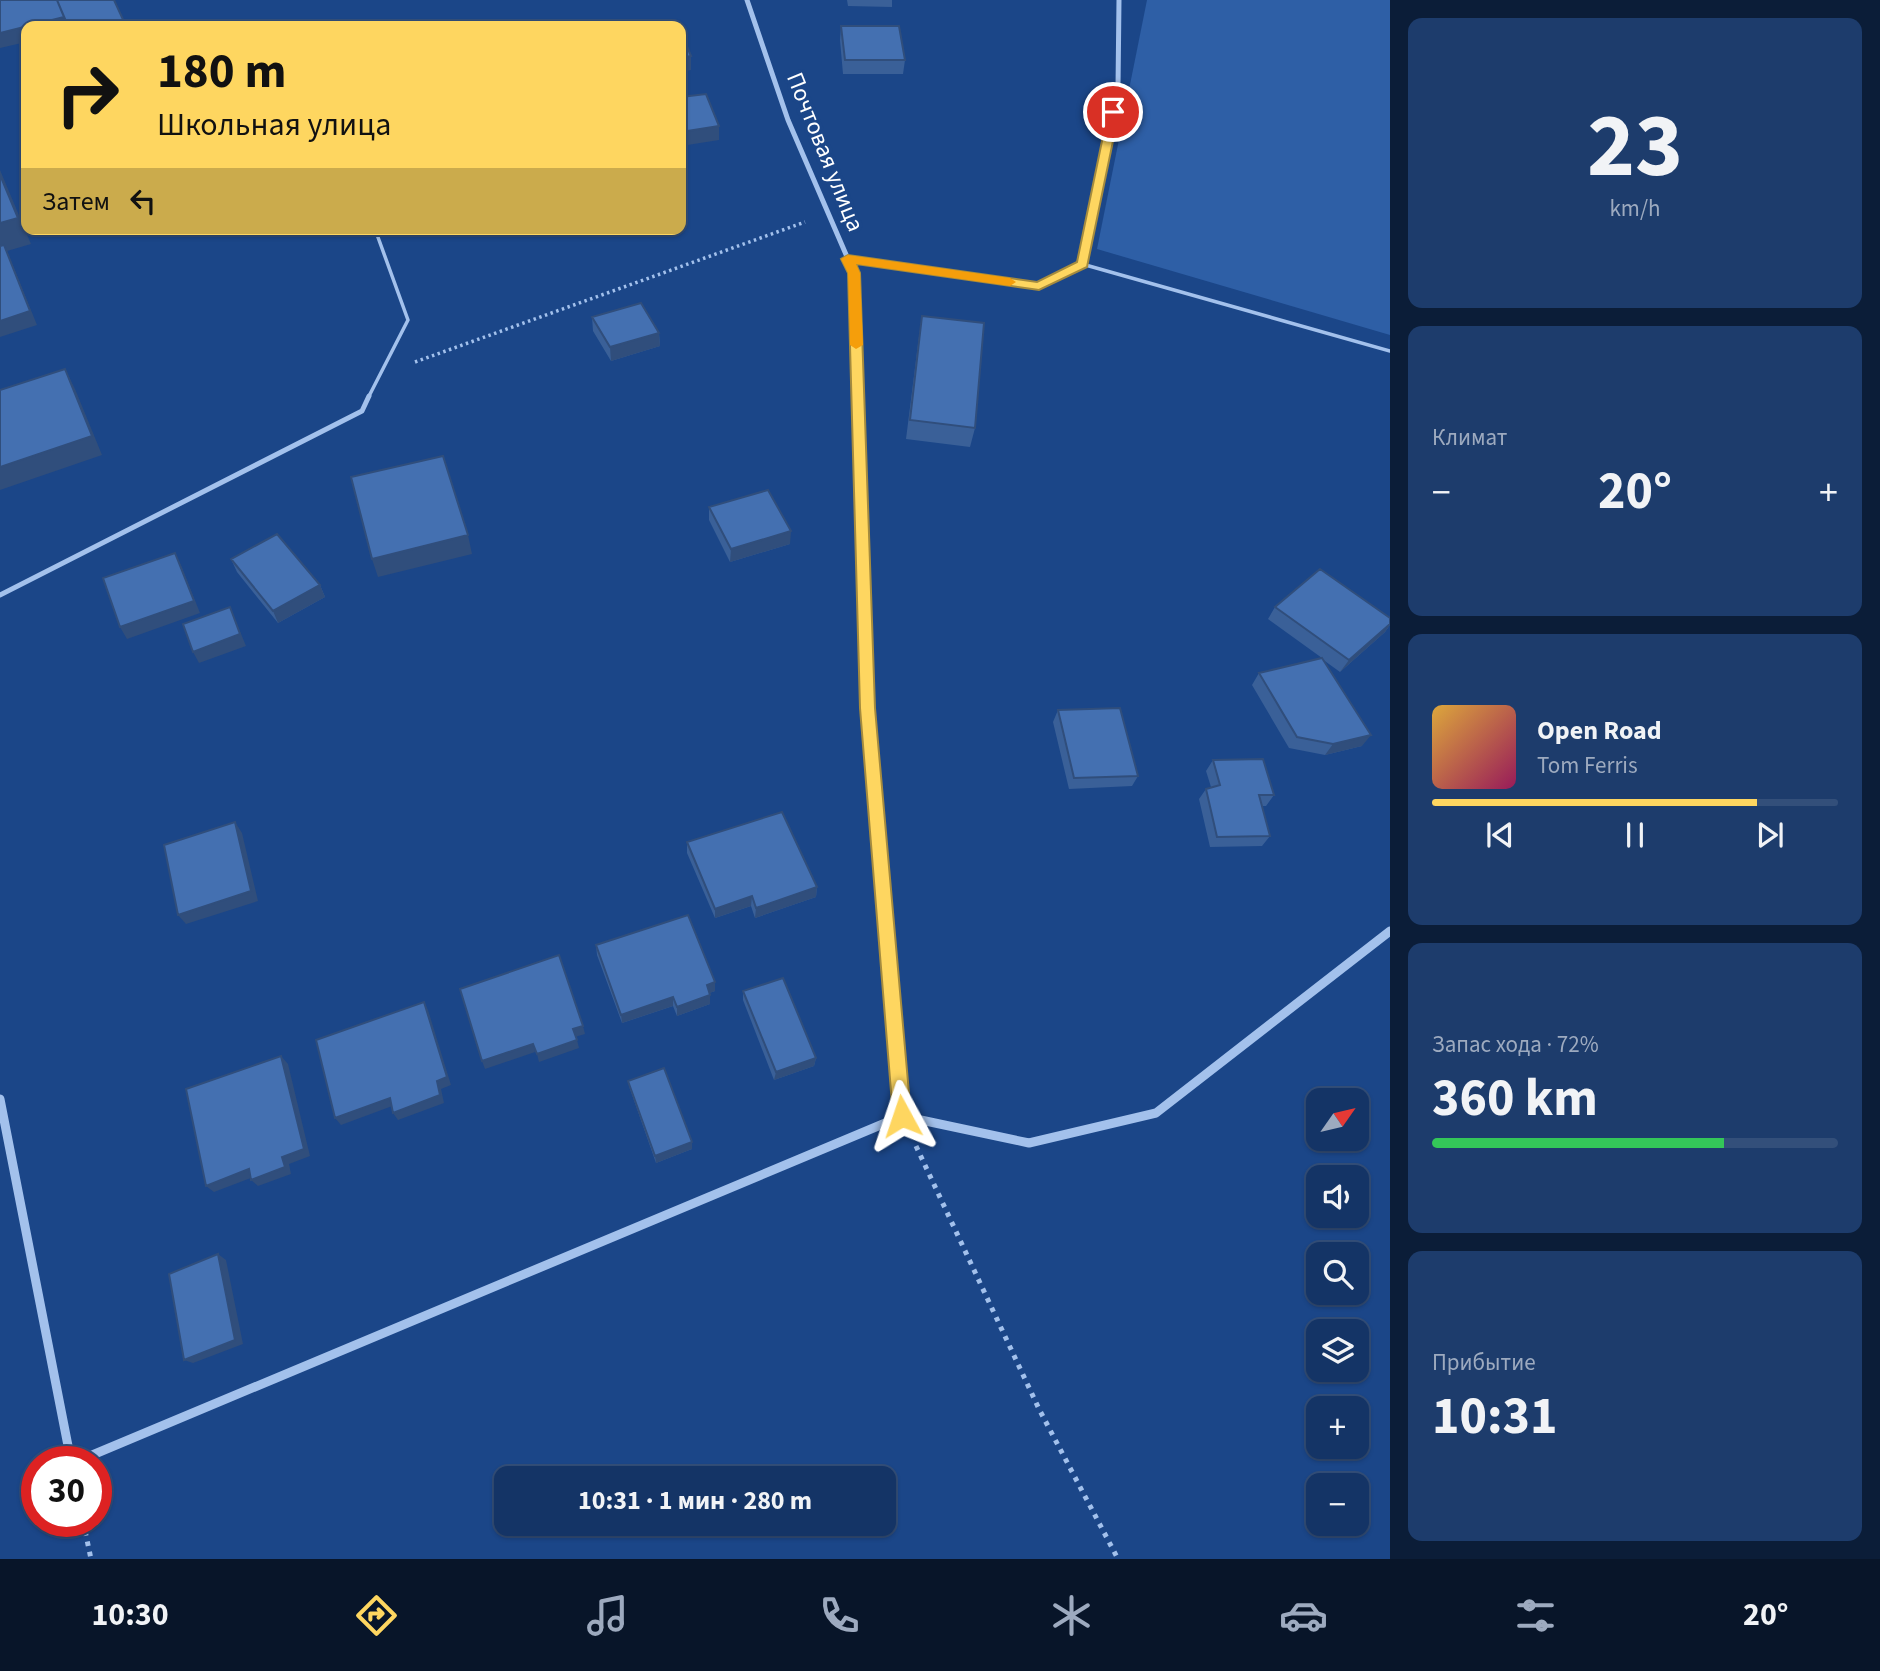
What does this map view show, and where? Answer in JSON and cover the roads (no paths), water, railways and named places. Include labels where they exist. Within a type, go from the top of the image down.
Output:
[{"type":"street","name":"Почтовая улица","points":[[747,0],[788,120],[854,273],[867,708],[902,1116]]},
{"type":"street","points":[[848,259],[1039,286],[1082,264],[1118,87],[1119,0]]},
{"type":"street","points":[[112,1447],[902,1116],[1029,1143],[1157,1113],[1390,931]]},
{"type":"street","points":[[0,1099],[68,1446]]},
{"type":"lane","points":[[0,595],[362,411],[408,320],[377,235]]},
{"type":"lane","points":[[1082,264],[1390,351]]}]
